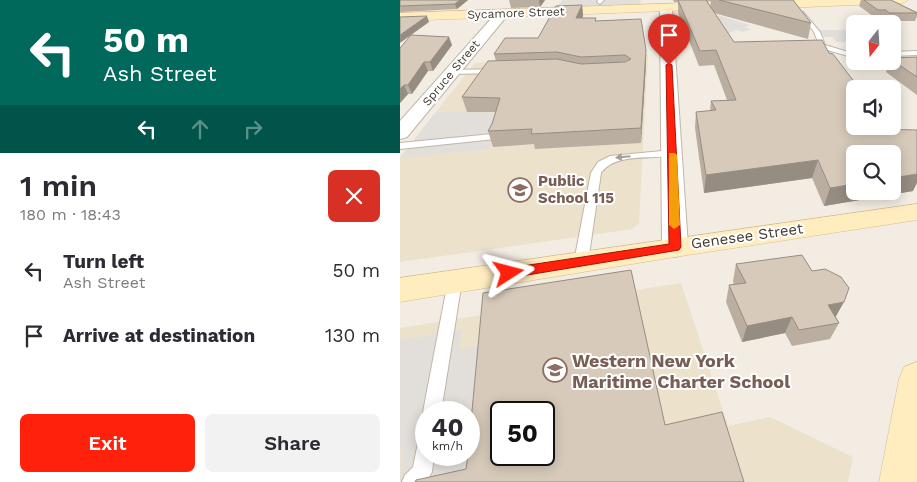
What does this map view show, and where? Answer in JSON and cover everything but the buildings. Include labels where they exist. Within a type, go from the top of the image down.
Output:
[{"type":"street","points":[[744,5],[792,2],[892,3]]},
{"type":"street","points":[[658,5],[672,153],[675,247]]},
{"type":"street","name":"Sycamore Street","points":[[400,17],[497,9],[658,5],[725,6]]},
{"type":"street","name":"Spruce Street","points":[[400,133],[452,72],[497,9]]},
{"type":"street","name":"Genesee Street","points":[[400,290],[917,212]]},
{"type":"street","points":[[900,482],[917,379]]},
{"type":"lane","points":[[792,2],[817,32],[830,65]]},
{"type":"lane","points":[[822,46],[855,56],[826,57]]},
{"type":"lane","points":[[901,54],[917,53]]},
{"type":"lane","points":[[452,72],[503,71]]},
{"type":"lane","points":[[400,146],[492,137]]},
{"type":"lane","points":[[581,262],[596,173],[602,164],[614,158],[672,153]]},
{"type":"lane","points":[[434,401],[455,281]]},
{"type":"lane","points":[[412,482],[422,472],[423,466]]},
{"type":"shaded area","points":[[562,0],[641,0],[640,4],[557,7]]},
{"type":"shaded area","points":[[717,15],[750,25],[745,27],[751,29],[743,32],[736,30],[729,33],[688,20]]},
{"type":"shaded area","points":[[818,30],[846,30],[846,42],[836,42],[832,37],[824,37]]},
{"type":"shaded area","name":"Public School 115","points":[[648,54],[639,223],[633,229],[400,262],[400,157],[475,63]]},
{"type":"shaded area","points":[[436,112],[504,113],[489,149],[400,158]]},
{"type":"shaded area","name":"Western New York Maritime Charter School","points":[[681,283],[728,426],[770,417],[853,457],[848,482],[400,482],[400,328]]},
{"type":"shaded area","points":[[462,330],[459,349],[483,345],[477,401],[415,401],[415,466],[470,466],[469,471],[417,482],[400,482],[402,448],[400,448],[400,340]]},
{"type":"slow traffic","points":[[672,155],[674,225]]},
{"type":"place","name":"Public School 115","points":[[520,190]]},
{"type":"place","name":"Western New York Maritime Charter School","points":[[555,370]]},
{"type":"route","points":[[509,273],[675,247],[669,65]]}]
